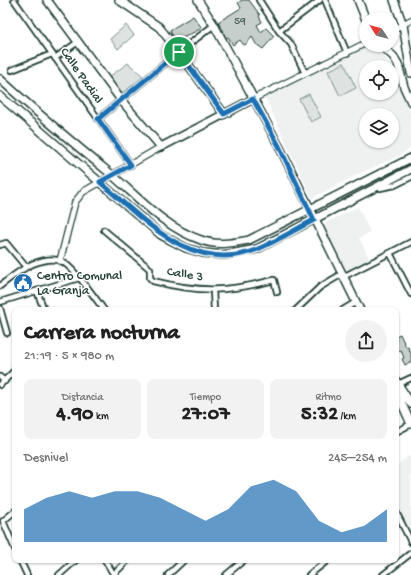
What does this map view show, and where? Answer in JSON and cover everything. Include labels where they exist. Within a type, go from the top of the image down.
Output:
[{"type":"main road","points":[[47,0],[121,100],[161,147],[253,99]]},
{"type":"main road","points":[[119,0],[158,27],[179,52],[224,114]]},
{"type":"main road","points":[[198,0],[214,25],[279,146],[314,220],[358,307]]},
{"type":"main road","points":[[358,0],[363,12]]},
{"type":"main road","points":[[394,0],[403,24],[411,74]]},
{"type":"main road","points":[[388,52],[398,64],[404,87],[411,102]]},
{"type":"main road","points":[[393,56],[407,53]]},
{"type":"main road","points":[[0,79],[35,111],[171,225],[201,240],[216,243],[249,240],[411,158]]},
{"type":"main road","points":[[0,96],[161,235],[186,248],[203,253],[224,255],[257,249],[411,169]]},
{"type":"main road","points":[[399,386],[411,404]]},
{"type":"main road","points":[[399,390],[402,404],[411,424]]},
{"type":"street","name":"Calle Padial","points":[[14,0],[131,165]]},
{"type":"street","points":[[259,0],[279,31],[291,44],[305,73]]},
{"type":"street","points":[[279,31],[320,0]]},
{"type":"street","points":[[326,0],[347,53]]},
{"type":"street","points":[[399,26],[411,20]]},
{"type":"street","points":[[98,119],[214,25]]},
{"type":"street","points":[[12,70],[54,56],[78,42]]},
{"type":"street","points":[[253,99],[359,47]]},
{"type":"street","points":[[60,261],[75,202],[83,192],[161,147]]},
{"type":"street","points":[[374,188],[395,185],[411,177]]},
{"type":"street","name":"Calle 3","points":[[104,230],[150,269],[150,278],[153,281],[182,288],[213,290],[244,288],[274,280],[277,292]]},
{"type":"street","points":[[299,307],[320,287],[411,242]]},
{"type":"street","points":[[0,245],[6,243],[26,267]]},
{"type":"street","points":[[390,253],[411,294]]},
{"type":"street","points":[[0,286],[26,267],[44,261],[60,261],[67,265],[79,278],[102,307]]},
{"type":"street","points":[[0,302],[79,278]]},
{"type":"street","points":[[213,290],[214,307]]},
{"type":"street","points":[[37,291],[43,307]]},
{"type":"street","points":[[348,307],[356,302]]},
{"type":"street","points":[[0,308],[8,333]]},
{"type":"street","points":[[0,385],[12,373]]},
{"type":"street","points":[[0,377],[5,381]]},
{"type":"street","points":[[399,384],[411,378]]},
{"type":"street","points":[[399,430],[411,424]]},
{"type":"street","points":[[12,514],[3,522],[12,542]]},
{"type":"street","points":[[399,518],[411,542]]},
{"type":"street","points":[[399,562],[411,552]]},
{"type":"street","points":[[21,563],[27,575]]},
{"type":"street","points":[[59,575],[66,573],[74,563]]},
{"type":"street","points":[[107,563],[114,575],[125,563]]},
{"type":"street","points":[[168,575],[181,563]]},
{"type":"street","points":[[226,575],[240,563]]},
{"type":"street","points":[[309,575],[324,563]]},
{"type":"street","points":[[383,575],[398,563]]},
{"type":"shaded area","points":[[126,25],[134,35],[118,49],[110,39]]},
{"type":"shaded area","points":[[359,50],[359,52],[380,52],[387,60],[359,60],[359,100],[399,100],[399,85],[411,115],[411,148],[399,156],[358,174],[312,198],[265,98]]},
{"type":"shaded area","points":[[128,63],[144,77],[121,94],[109,77]]},
{"type":"shaded area","points":[[344,63],[356,88],[340,96],[328,71]]},
{"type":"shaded area","points":[[309,94],[321,117],[311,122],[299,99]]},
{"type":"shaded area","points":[[358,207],[370,232],[359,238],[371,262],[351,272],[347,272],[324,226],[325,223]]},
{"type":"shaded area","points":[[411,456],[411,536],[399,512],[399,464],[407,457]]},
{"type":"building","points":[[242,0],[249,0],[260,15],[259,16],[262,22],[257,25],[261,32],[266,28],[274,36],[263,49],[256,44],[252,37],[245,45],[240,40],[233,45],[228,37],[226,38],[218,22],[241,8],[238,3]]},
{"type":"building","points":[[193,16],[202,28],[177,41],[170,30]]},
{"type":"building","name":"Centro Comunal La Granja","points":[[24,275],[30,287],[22,291],[16,278]]},
{"type":"building","points":[[399,334],[411,353],[411,362],[405,365],[402,359],[404,358],[401,350],[399,351]]},
{"type":"place","name":"Centro Comunal La Granja","points":[[23,283]]},
{"type":"route","points":[[179,52],[224,114],[253,99],[279,146],[314,220],[257,249],[237,254],[224,255],[203,253],[172,242],[161,235],[100,182],[131,165],[98,119],[179,52]]}]
